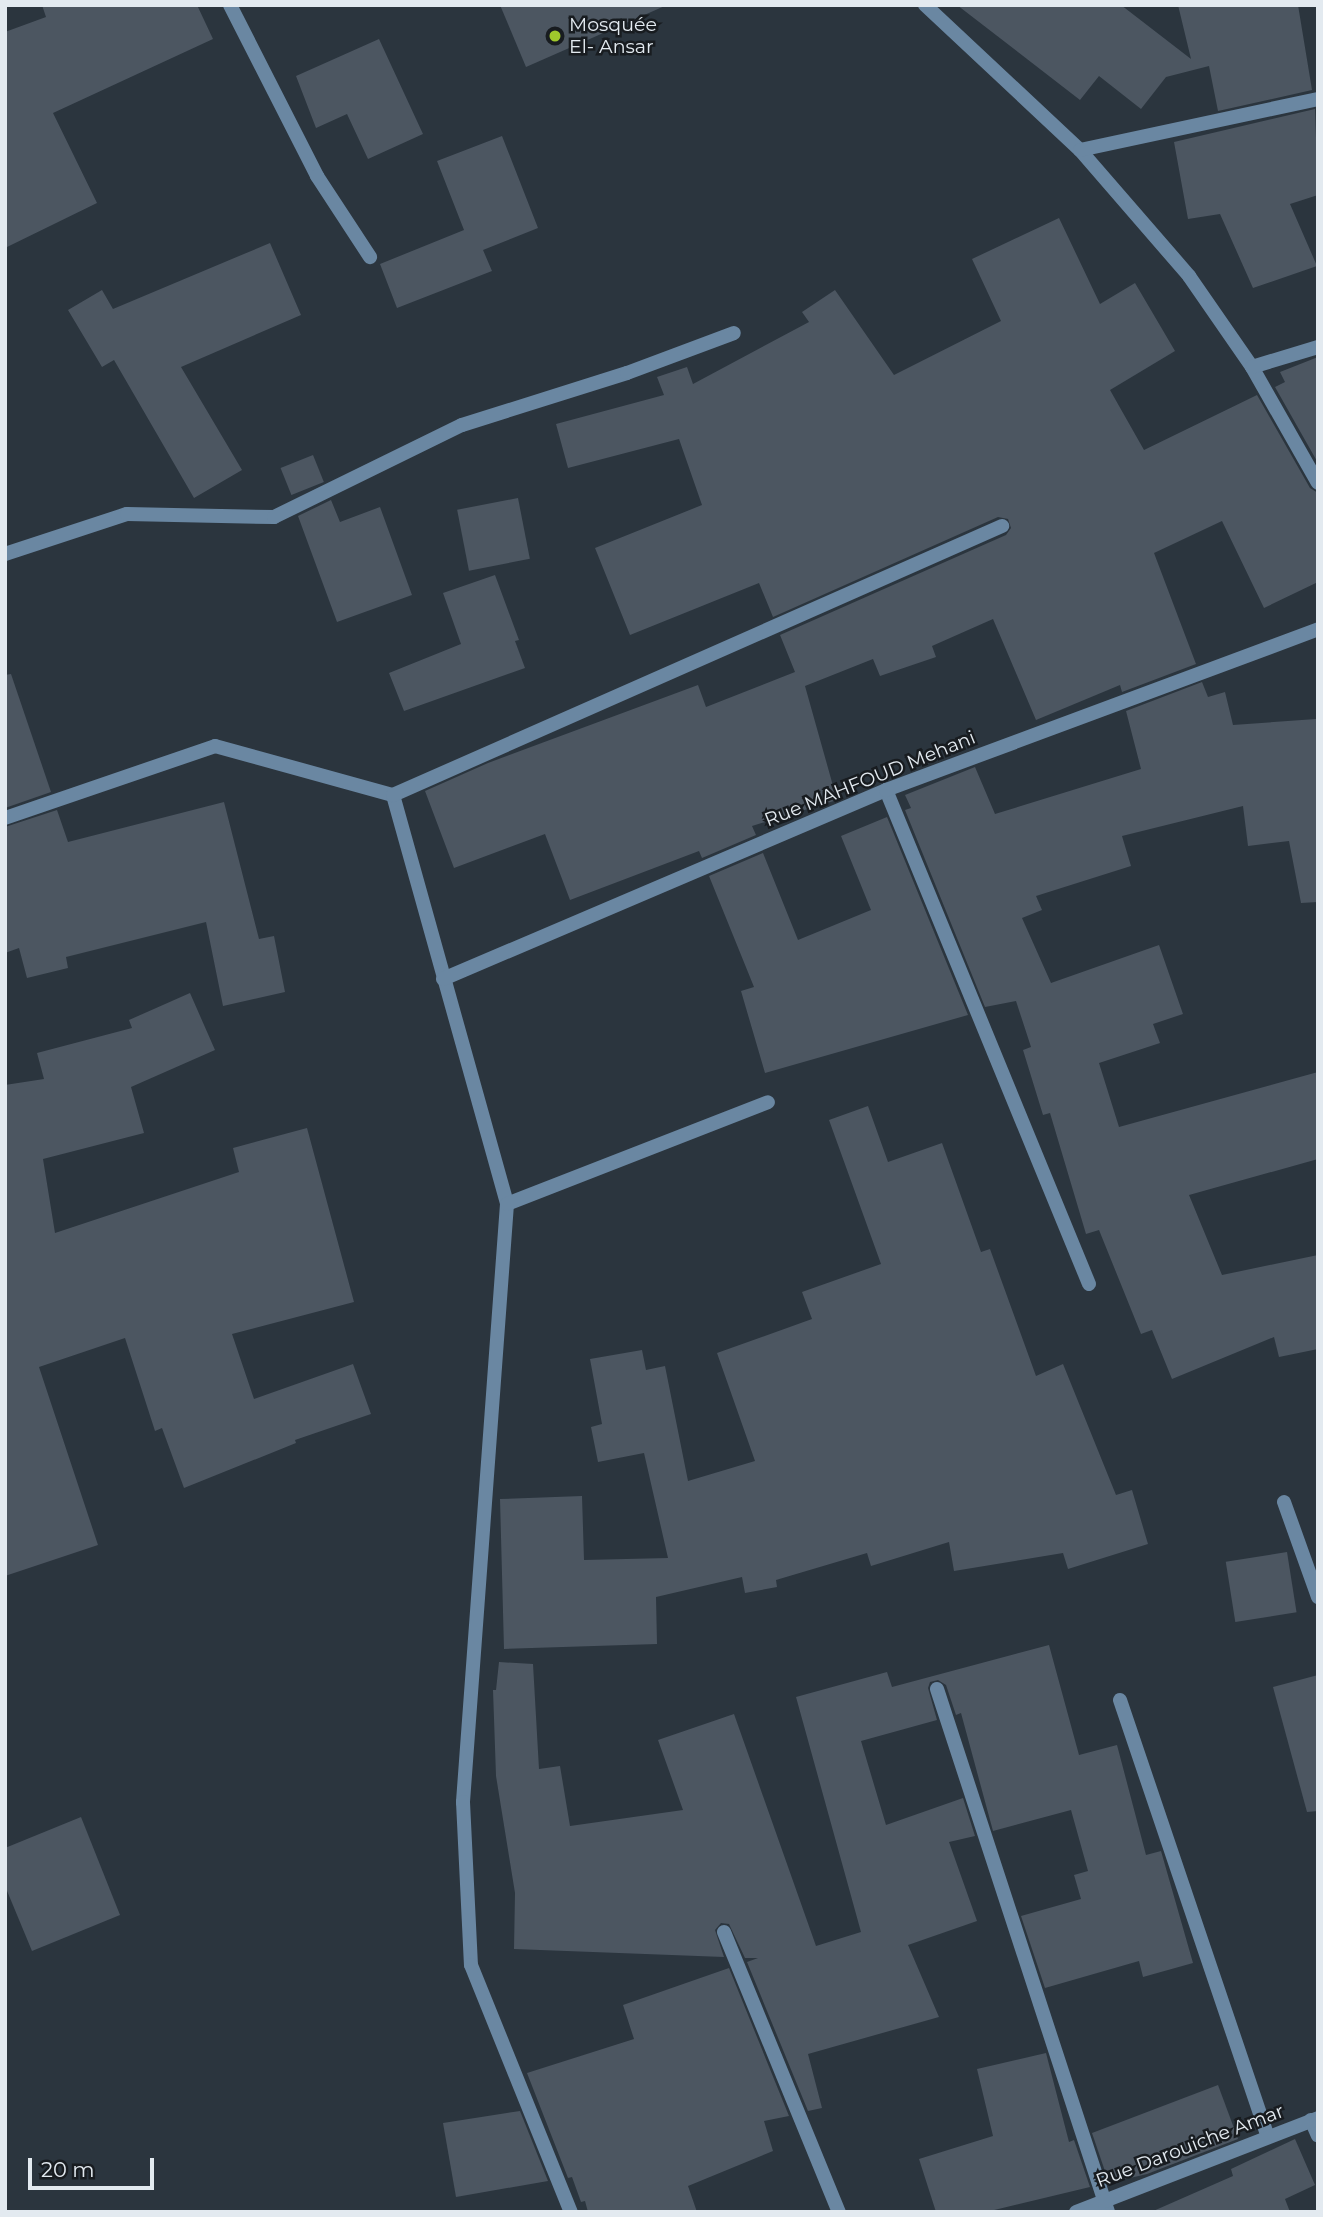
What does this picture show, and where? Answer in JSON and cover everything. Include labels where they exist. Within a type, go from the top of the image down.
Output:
[{"type":"street","points":[[230,5],[317,176],[370,257]]},
{"type":"street","points":[[925,5],[1080,150],[1189,276],[1252,367],[1318,483]]},
{"type":"street","points":[[1080,150],[1318,99]]},
{"type":"street","points":[[5,554],[127,514],[274,517],[462,425],[627,373],[734,333]]},
{"type":"street","points":[[1252,367],[1318,347]]},
{"type":"street","points":[[5,818],[215,746],[393,795],[1002,526]]},
{"type":"street","name":"Rue MAHFOUD Mehani","points":[[443,979],[886,790],[1318,629]]},
{"type":"street","points":[[886,790],[1089,1284]]},
{"type":"street","points":[[393,795],[507,1204],[463,1802],[471,1965],[570,2212]]},
{"type":"street","points":[[507,1204],[768,1102]]},
{"type":"street","points":[[1284,1502],[1318,1597]]},
{"type":"street","points":[[937,1689],[1105,2206]]},
{"type":"street","points":[[1120,1700],[1268,2137]]},
{"type":"street","points":[[724,1932],[839,2212]]},
{"type":"street","points":[[1315,2119],[1318,2136]]},
{"type":"street","name":"Rue Darouiche Amar","points":[[1076,2212],[1105,2206],[1315,2119]]},
{"type":"building","points":[[42,5],[197,5],[213,39],[53,113],[97,203],[5,248],[5,32],[46,17]]},
{"type":"building","name":"Mosquée El- Ansar","points":[[500,5],[667,5],[526,67]]},
{"type":"building","points":[[957,5],[1121,5],[1191,59],[1178,5],[1298,5],[1312,90],[1218,111],[1209,66],[1166,77],[1141,109],[1099,76],[1080,100]]},
{"type":"building","points":[[379,39],[423,134],[368,159],[347,114],[316,128],[296,76]]},
{"type":"building","points":[[1315,109],[1318,195],[1290,204],[1317,266],[1253,288],[1220,214],[1188,219],[1174,142]]},
{"type":"building","points":[[502,136],[538,228],[483,250],[492,271],[397,308],[380,264],[464,230],[437,161]]},
{"type":"building","points":[[1059,218],[1100,304],[1135,283],[1175,351],[1110,390],[1144,450],[1257,395],[1310,488],[1318,493],[1318,582],[1264,608],[1222,521],[1154,553],[1196,664],[1122,692],[1120,685],[1036,720],[993,619],[932,646],[936,657],[880,676],[873,659],[805,686],[837,800],[752,826],[756,835],[702,858],[699,851],[570,900],[545,834],[454,868],[425,791],[488,763],[698,685],[706,707],[795,672],[780,635],[1006,535],[1011,528],[1008,519],[998,517],[773,617],[759,583],[630,635],[595,548],[702,505],[679,439],[568,468],[556,424],[664,395],[657,377],[687,367],[693,384],[809,322],[802,312],[835,290],[894,375],[1001,321],[972,259]]},
{"type":"building","points":[[270,243],[301,315],[181,367],[242,470],[194,498],[114,360],[102,367],[68,310],[102,290],[113,309]]},
{"type":"building","points":[[1318,357],[1318,463],[1275,387],[1285,382],[1280,372]]},
{"type":"building","points":[[313,455],[324,482],[291,495],[281,468]]},
{"type":"building","points":[[518,498],[530,559],[469,571],[457,510]]},
{"type":"building","points":[[331,500],[340,522],[380,507],[412,595],[337,622],[298,516]]},
{"type":"building","points":[[495,575],[519,640],[515,641],[525,668],[404,711],[389,673],[461,644],[443,593]]},
{"type":"building","points":[[11,674],[51,792],[5,808],[5,675]]},
{"type":"building","points":[[1202,682],[1208,697],[1225,692],[1233,725],[1316,719],[1318,902],[1301,903],[1289,841],[1248,846],[1243,806],[1122,836],[1131,866],[1036,896],[1042,910],[1022,918],[1051,983],[1159,945],[1183,1014],[1153,1024],[1160,1043],[1099,1063],[1119,1127],[1318,1072],[1318,1159],[1189,1195],[1222,1275],[1318,1255],[1318,1349],[1279,1357],[1274,1337],[1172,1379],[1152,1330],[1141,1334],[1099,1230],[1086,1234],[1050,1113],[1043,1115],[1023,1050],[1031,1047],[1016,1001],[985,1007],[905,810],[911,808],[905,795],[975,767],[995,814],[1141,769],[1126,711]]},
{"type":"building","points":[[224,802],[259,939],[274,936],[285,992],[223,1006],[206,922],[66,957],[68,968],[27,978],[19,948],[5,953],[5,827],[57,810],[68,842]]},
{"type":"building","points":[[887,817],[968,1015],[765,1073],[741,991],[754,987],[709,876],[763,853],[798,940],[871,910],[841,836]]},
{"type":"building","points":[[190,993],[215,1050],[131,1087],[144,1133],[43,1159],[55,1233],[239,1172],[233,1148],[307,1128],[354,1302],[232,1334],[254,1399],[353,1364],[371,1414],[295,1440],[296,1443],[184,1488],[162,1428],[155,1431],[125,1338],[39,1367],[98,1545],[5,1576],[5,1085],[44,1079],[37,1053],[132,1028],[129,1020]]},
{"type":"building","points":[[868,1106],[888,1162],[942,1143],[981,1252],[990,1249],[1036,1376],[1063,1364],[1116,1495],[1132,1490],[1148,1544],[1068,1569],[1063,1553],[954,1571],[949,1542],[871,1566],[867,1553],[776,1580],[777,1587],[745,1593],[742,1577],[656,1597],[657,1644],[504,1649],[500,1499],[582,1496],[584,1560],[668,1558],[644,1453],[598,1462],[591,1427],[602,1424],[590,1359],[642,1350],[646,1370],[665,1366],[688,1481],[755,1461],[717,1353],[812,1319],[802,1292],[881,1264],[829,1120]]},
{"type":"building","points":[[1287,1552],[1297,1612],[1235,1622],[1226,1562]]},
{"type":"building","points":[[1049,1645],[1079,1755],[1117,1745],[1146,1855],[1161,1851],[1193,1963],[1143,1977],[1139,1961],[1045,1988],[1021,1916],[1081,1899],[1074,1875],[1088,1871],[1071,1810],[993,1831],[961,1713],[956,1715],[946,1685],[938,1680],[930,1682],[928,1688],[937,1720],[861,1741],[886,1825],[963,1798],[975,1836],[949,1842],[977,1921],[908,1945],[939,2017],[808,2054],[822,2108],[808,2111],[747,1962],[758,1958],[745,1958],[729,1924],[721,1923],[715,1930],[724,1957],[514,1949],[515,1893],[496,1776],[493,1690],[496,1690],[499,1662],[533,1664],[539,1769],[560,1766],[570,1826],[683,1810],[658,1740],[734,1714],[816,1946],[861,1932],[796,1697],[887,1672],[892,1687]]},
{"type":"building","points":[[1318,1675],[1318,1811],[1307,1812],[1273,1687]]},
{"type":"building","points":[[81,1817],[120,1915],[32,1951],[5,1886],[5,1848]]},
{"type":"building","points":[[729,1968],[789,2116],[764,2121],[773,2151],[688,2186],[697,2212],[588,2212],[585,2201],[581,2202],[572,2177],[568,2178],[527,2073],[634,2039],[623,2005]]},
{"type":"building","points":[[1046,2053],[1069,2142],[1074,2140],[1090,2187],[986,2212],[936,2212],[919,2159],[993,2136],[977,2069]]},
{"type":"building","points":[[1218,2085],[1238,2139],[1147,2174],[1109,2183],[1092,2133]]},
{"type":"building","points":[[520,2111],[548,2181],[456,2197],[443,2123]]},
{"type":"building","points":[[1295,2139],[1315,2185],[1285,2199],[1290,2212],[1151,2212],[1233,2176],[1231,2169]]},
{"type":"place","name":"Mosquée El- Ansar","points":[[555,36]]}]
